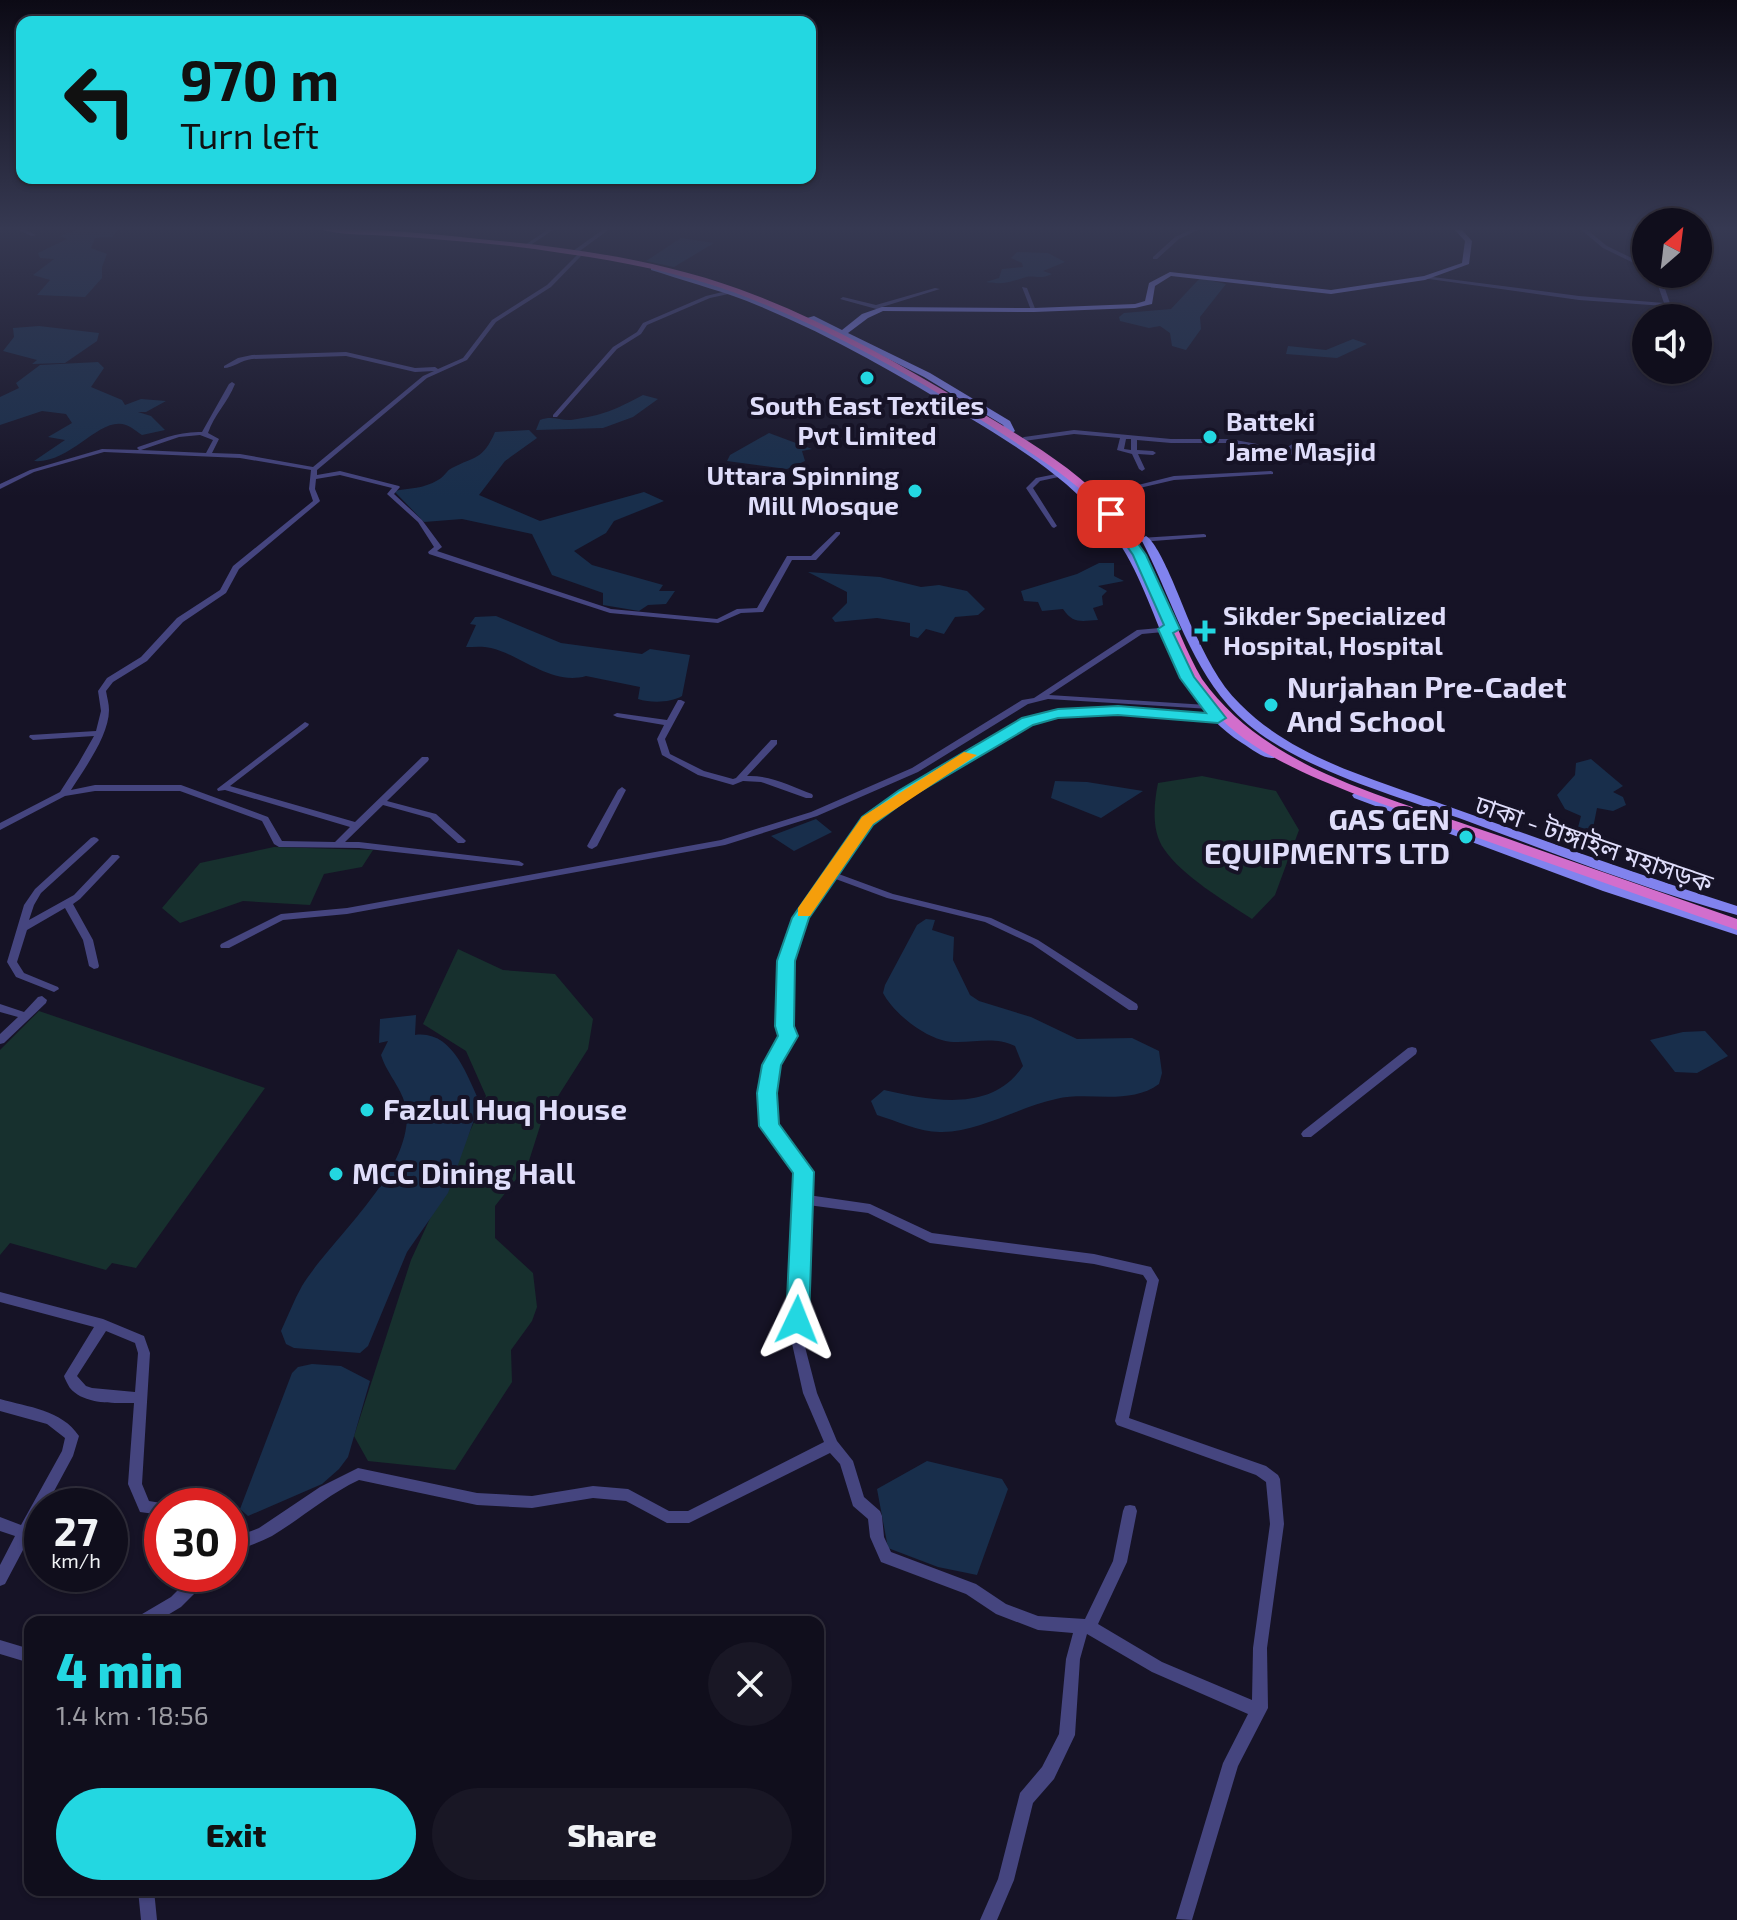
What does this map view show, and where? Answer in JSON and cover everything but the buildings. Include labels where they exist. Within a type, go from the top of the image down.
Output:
[{"type":"highway","name":"ঢাকা - টাঙ্গাইল মহাসড়ক","points":[[803,318],[881,355],[1003,431],[1095,497],[1130,539],[1169,629],[1213,704],[1240,729],[1281,756],[1365,793],[1668,905],[1737,925]]},
{"type":"highway","name":"ঢাকা - টাঙ্গাইল মহাসড়ক","points":[[1003,431],[1024,439],[1101,495],[1143,540]]},
{"type":"main road","points":[[785,318],[904,374],[1003,431],[1007,423],[927,375],[809,318]]},
{"type":"main road","points":[[844,333],[863,318]]},
{"type":"main road","points":[[1143,540],[1215,683],[1237,708],[1281,741],[1368,781],[1737,914]]},
{"type":"main road","points":[[1169,629],[1187,678],[1207,707],[1218,718],[1281,761],[1360,796],[1737,931]]},
{"type":"street","points":[[64,793],[85,761],[97,733],[105,710],[101,697],[107,684],[144,659],[180,620],[223,591],[236,568],[317,501],[312,489],[314,473],[403,394],[441,368],[465,359],[499,318]]},
{"type":"street","points":[[555,416],[615,348],[639,333],[645,324],[660,318]]},
{"type":"street","points":[[226,367],[240,359],[252,357],[346,354],[415,370],[441,368]]},
{"type":"street","points":[[204,434],[213,414],[228,398],[232,384]]},
{"type":"street","points":[[1024,439],[1074,432],[1134,438],[1230,441],[1309,456]]},
{"type":"street","points":[[130,451],[167,439],[204,434],[216,439],[209,453]]},
{"type":"street","points":[[1123,437],[1120,450],[1153,453]]},
{"type":"street","points":[[1134,438],[1134,452],[1142,469]]},
{"type":"street","points":[[1285,451],[1296,444]]},
{"type":"street","points":[[0,487],[32,471],[65,464],[96,451],[209,453],[314,473],[340,473],[397,487],[390,494],[428,531],[438,547],[433,553],[610,611],[718,621],[740,611],[760,610],[790,558],[813,558],[838,533]]},
{"type":"street","points":[[1101,495],[1174,478],[1271,473]]},
{"type":"street","points":[[1054,526],[1029,488],[1038,479],[1063,474]]},
{"type":"street","points":[[1143,540],[1204,536]]},
{"type":"street","points":[[1035,700],[1140,632],[1169,629]]},
{"type":"street","points":[[225,946],[281,917],[347,911],[722,843],[814,814],[915,770],[1025,702],[1074,697],[1207,707]]},
{"type":"street","points":[[681,702],[661,739],[666,755],[701,773],[733,782],[774,742]]},
{"type":"street","points":[[1218,718],[1118,711],[1058,714],[1016,726],[903,795],[867,821],[801,918],[786,961],[784,1026],[788,1036],[771,1065],[767,1093],[769,1126],[803,1172],[797,1339],[810,1393],[832,1445],[846,1461],[858,1501],[875,1516],[877,1537],[886,1557],[971,1589],[1001,1609],[1038,1623],[1086,1626],[1157,1667],[1259,1711]]},
{"type":"street","points":[[617,715],[667,723]]},
{"type":"street","points":[[210,798],[305,724]]},
{"type":"street","points":[[33,737],[97,733]]},
{"type":"street","points":[[338,844],[425,759]]},
{"type":"street","points":[[740,778],[758,778],[809,796]]},
{"type":"street","points":[[224,787],[357,826]]},
{"type":"street","points":[[0,827],[64,793],[95,788],[181,788],[265,819],[279,844],[338,844],[519,864]]},
{"type":"street","points":[[592,846],[622,790]]},
{"type":"street","points":[[382,802],[433,816],[461,841]]},
{"type":"street","points":[[0,811],[13,818]]},
{"type":"street","points":[[54,989],[20,975],[12,962],[25,927],[29,905],[38,891],[94,840]]},
{"type":"street","points":[[25,927],[68,904],[115,857]]},
{"type":"street","points":[[830,874],[890,896],[988,920],[1035,942],[1133,1007]]},
{"type":"street","points":[[68,904],[88,940],[94,966]]},
{"type":"street","points":[[0,1040],[42,1000]]},
{"type":"street","points":[[0,1008],[26,1016]]},
{"type":"street","points":[[1307,1134],[1412,1051]]},
{"type":"street","points":[[801,1199],[870,1209],[930,1238],[1094,1259],[1152,1274],[1122,1421],[1261,1470],[1273,1479],[1277,1524],[1260,1648],[1259,1711],[1231,1763],[1184,1919]]},
{"type":"street","points":[[0,1297],[103,1324],[133,1336],[144,1346],[135,1484],[144,1505]]},
{"type":"street","points":[[103,1324],[70,1376],[73,1386],[80,1391],[102,1395],[142,1398]]},
{"type":"street","points":[[0,1405],[51,1419],[72,1436],[68,1452],[49,1488]]},
{"type":"street","points":[[248,1540],[358,1474],[477,1499],[532,1502],[593,1492],[628,1495],[667,1517],[689,1517],[832,1445]]},
{"type":"street","points":[[988,1920],[1006,1880],[1026,1799],[1048,1773],[1067,1735],[1073,1659],[1086,1626],[1120,1562],[1130,1511]]},
{"type":"street","points":[[0,1524],[24,1533]]},
{"type":"street","points":[[0,1579],[24,1535]]},
{"type":"street","points":[[152,1616],[186,1592]]},
{"type":"street","points":[[0,1647],[24,1654]]},
{"type":"street","points":[[147,1896],[149,1920]]},
{"type":"green space","points":[[1202,776],[1276,791],[1299,830],[1275,895],[1252,919],[1182,869],[1164,849],[1157,834],[1155,808],[1158,783]]},
{"type":"green space","points":[[274,847],[373,850],[362,867],[324,874],[310,905],[243,901],[180,923],[162,908],[200,863]]},
{"type":"green space","points":[[458,949],[503,970],[555,974],[593,1019],[588,1049],[541,1123],[528,1164],[495,1206],[495,1238],[533,1273],[537,1307],[532,1321],[511,1350],[512,1382],[455,1470],[368,1461],[354,1436],[411,1260],[486,1096],[466,1051],[423,1024]]},
{"type":"green space","points":[[39,1011],[265,1088],[136,1268],[112,1263],[106,1270],[10,1243],[0,1255],[0,1050]]},
{"type":"water","points":[[1119,318],[1200,318],[1201,329],[1186,350],[1172,346],[1170,333],[1160,326],[1149,328],[1120,321]]},
{"type":"water","points":[[39,326],[99,333],[97,341],[65,363],[32,364],[37,360],[3,351],[14,337],[13,328]]},
{"type":"water","points":[[1353,339],[1367,344],[1337,358],[1286,354],[1288,346],[1326,350]]},
{"type":"water","points":[[98,362],[104,368],[91,387],[122,400],[125,405],[141,399],[166,401],[146,412],[138,412],[151,416],[165,430],[142,435],[128,426],[116,424],[60,455],[34,461],[65,440],[48,437],[72,423],[66,414],[42,411],[0,425],[0,397],[19,388],[16,383],[40,365]]},
{"type":"water","points":[[643,395],[658,399],[633,417],[603,428],[536,430],[540,420],[593,416]]},
{"type":"water","points":[[529,430],[537,438],[505,461],[479,495],[540,521],[644,492],[664,501],[614,521],[606,533],[574,551],[592,565],[663,585],[659,591],[675,591],[666,604],[648,605],[639,611],[603,605],[603,593],[552,575],[532,534],[462,519],[424,522],[394,491],[422,487],[438,480],[450,469],[482,453],[495,432]]},
{"type":"water","points":[[769,433],[812,449],[802,451],[805,461],[787,469],[727,461],[730,455]]},
{"type":"water","points":[[1099,563],[1114,563],[1114,576],[1124,581],[1098,586],[1107,591],[1102,596],[1103,605],[1093,608],[1098,620],[1078,620],[1063,609],[1042,611],[1038,602],[1024,601],[1021,591],[1077,574]]},
{"type":"water","points":[[808,572],[880,577],[921,587],[939,585],[967,591],[985,609],[978,615],[955,617],[944,634],[926,629],[918,638],[910,636],[910,623],[877,618],[835,622],[832,618],[847,603],[847,592]]},
{"type":"water","points":[[496,616],[561,643],[642,654],[650,649],[690,655],[682,696],[654,702],[638,699],[640,687],[586,676],[561,677],[491,648],[466,647],[476,625],[470,624],[475,617]]},
{"type":"water","points":[[1591,759],[1623,786],[1613,792],[1623,797],[1626,805],[1613,811],[1597,808],[1591,838],[1576,835],[1581,816],[1565,809],[1557,795],[1575,775],[1576,763]]},
{"type":"water","points":[[1055,781],[1087,782],[1143,791],[1101,818],[1051,798]]},
{"type":"water","points":[[816,819],[832,832],[794,851],[771,836]]},
{"type":"water","points":[[926,919],[935,920],[932,930],[954,937],[953,960],[970,995],[979,1001],[1031,1017],[1077,1039],[1132,1038],[1159,1051],[1162,1073],[1159,1084],[1147,1091],[1122,1096],[1056,1099],[957,1131],[926,1131],[877,1115],[871,1101],[884,1090],[940,1099],[977,1097],[1010,1081],[1023,1066],[1015,1046],[999,1041],[953,1042],[933,1037],[903,1017],[888,1001],[883,993],[885,985],[917,925]]},
{"type":"water","points":[[416,1015],[415,1035],[428,1035],[449,1047],[464,1068],[480,1103],[448,1193],[407,1252],[368,1346],[360,1353],[294,1348],[286,1344],[281,1331],[299,1291],[382,1184],[404,1139],[406,1107],[381,1055],[388,1041],[379,1043],[380,1019]]},
{"type":"water","points":[[1705,1031],[1728,1056],[1697,1073],[1675,1072],[1650,1040],[1683,1032]]},
{"type":"water","points":[[312,1364],[341,1366],[370,1381],[348,1457],[322,1484],[248,1516],[248,1488],[292,1373],[298,1367]]},
{"type":"water","points":[[927,1461],[1002,1479],[1008,1489],[977,1575],[938,1567],[888,1548],[877,1489]]},
{"type":"slow traffic","points":[[804,912],[867,821],[969,755]]},
{"type":"place","name":"South East Textiles Pvt Limited","points":[[867,378]]},
{"type":"place","name":"Batteki Jame Masjid","points":[[1210,437]]},
{"type":"place","name":"Uttara Spinning Mill Mosque","points":[[915,491]]},
{"type":"place","name":"Sikder Specialized Hospital, Hospital","points":[[1205,631]]},
{"type":"place","name":"Nurjahan Pre-Cadet And School","points":[[1271,705]]},
{"type":"place","name":"GAS GEN EQUIPMENTS LTD","points":[[1466,837]]},
{"type":"place","name":"Fazlul Huq House","points":[[367,1110]]},
{"type":"place","name":"MCC Dining Hall","points":[[336,1174]]},
{"type":"route","points":[[797,1320],[803,1172],[769,1126],[767,1093],[771,1065],[788,1036],[784,1026],[786,961],[801,918],[849,845],[867,821],[903,795],[1027,722],[1049,715],[1118,711],[1218,718],[1187,678],[1165,629],[1173,629],[1140,555],[1111,514]]}]
